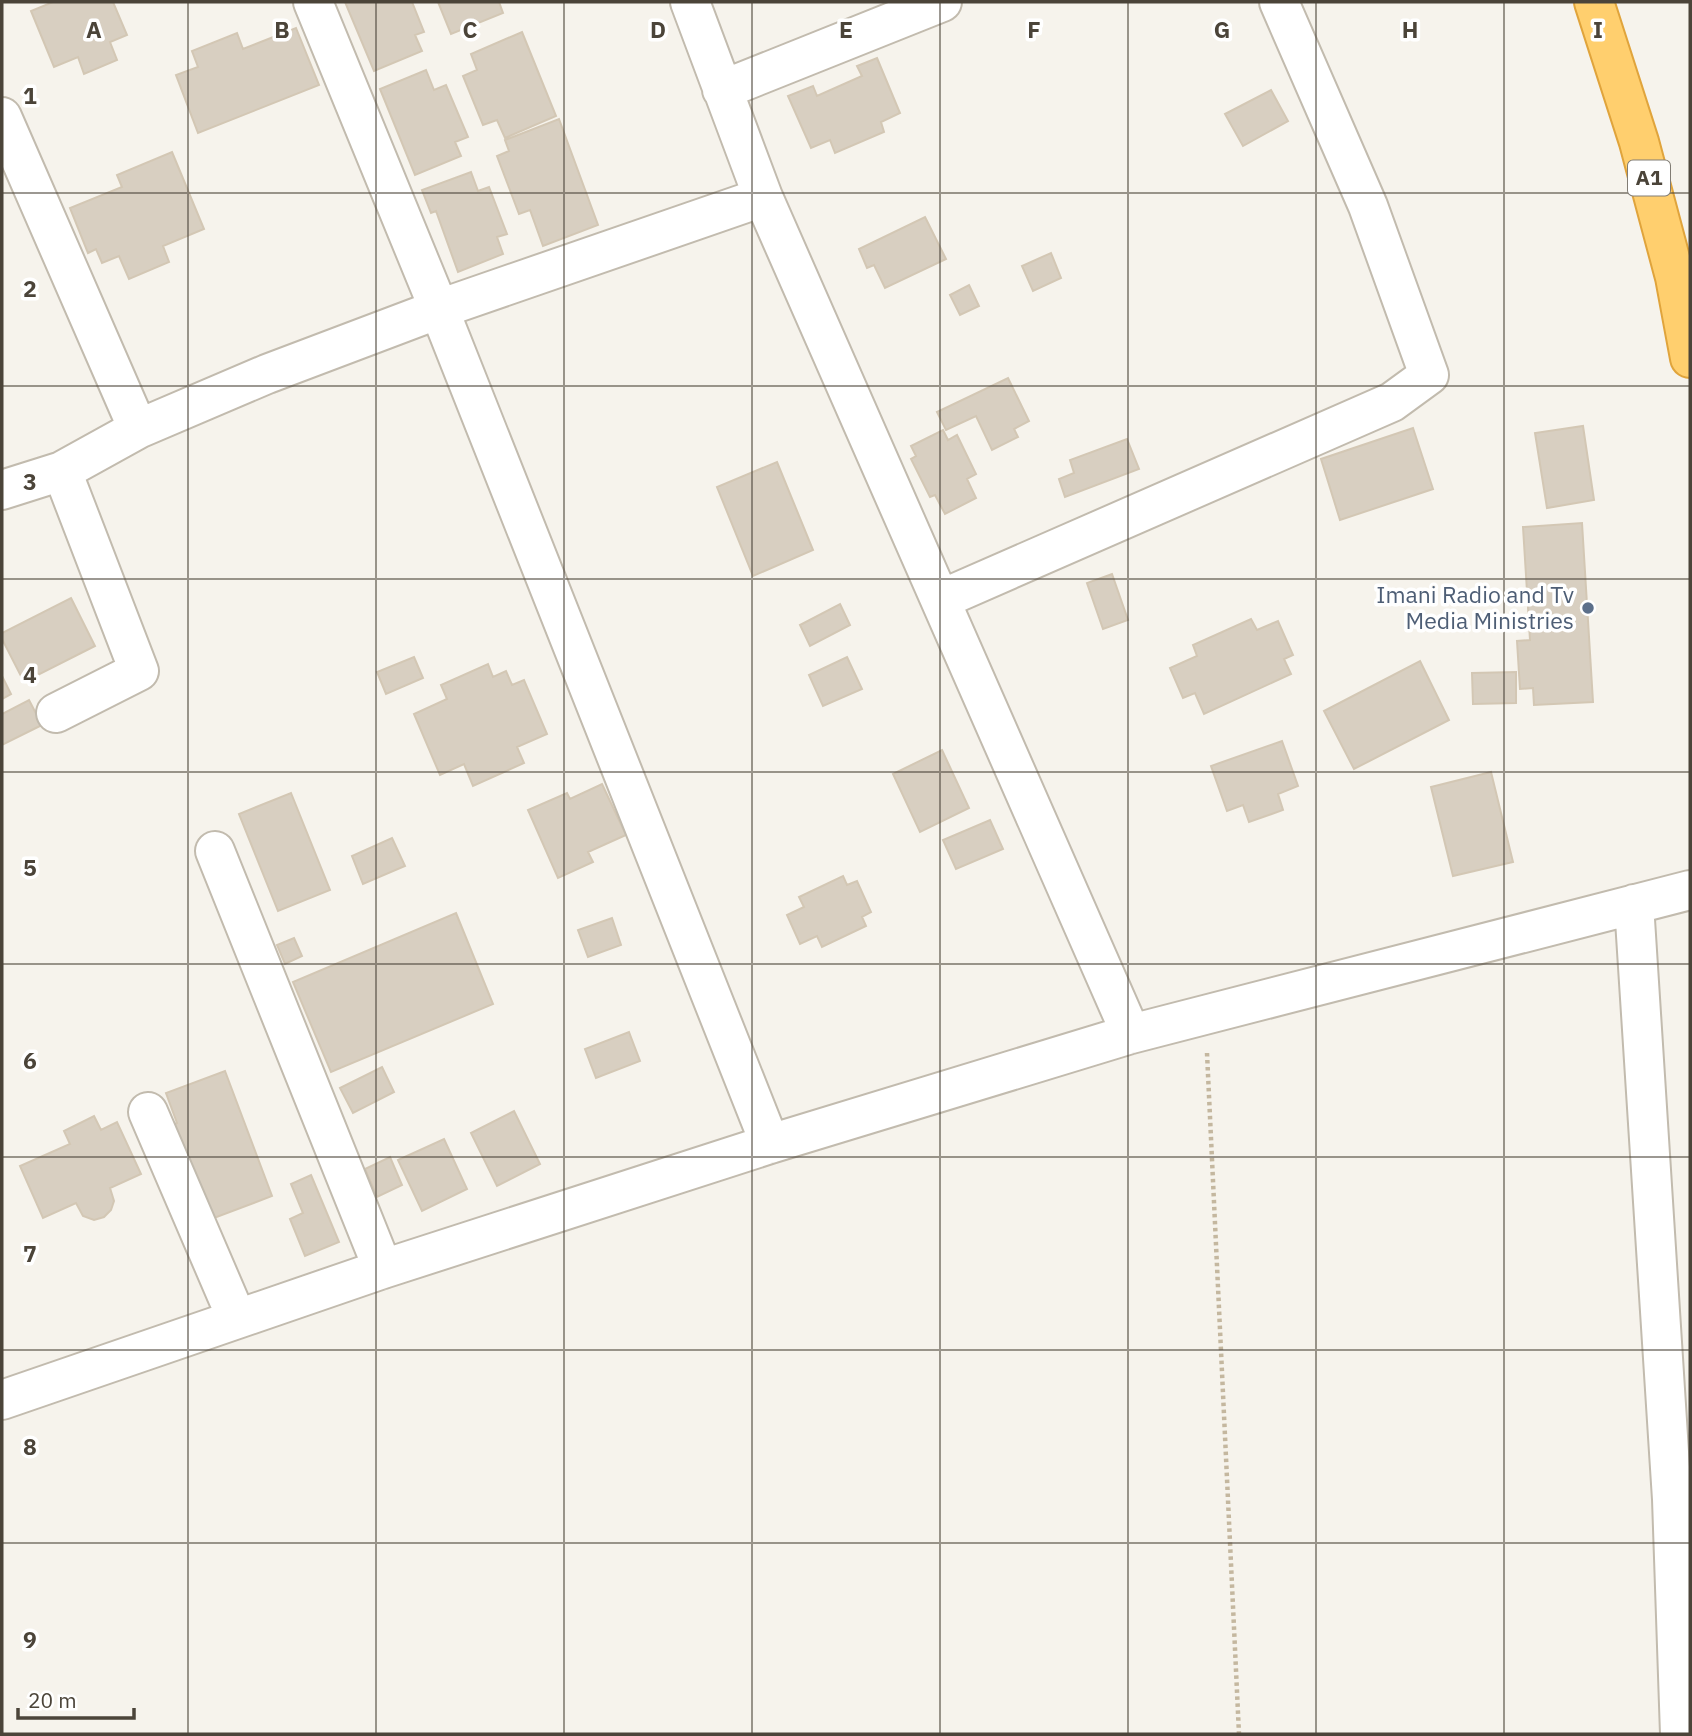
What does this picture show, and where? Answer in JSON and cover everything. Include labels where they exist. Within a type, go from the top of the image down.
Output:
[{"type":"highway","name":"A1","points":[[1594,2],[1643,155],[1675,277],[1690,358]]},
{"type":"street","points":[[313,2],[439,309],[770,1144]]},
{"type":"street","points":[[691,2],[763,197],[1131,1034]]},
{"type":"street","points":[[722,90],[942,2]]},
{"type":"street","points":[[942,599],[1392,402],[1429,375],[1368,206],[1279,2]]},
{"type":"street","points":[[2,117],[138,429]]},
{"type":"street","points":[[2,489],[62,471],[138,429],[267,374],[439,309],[763,197]]},
{"type":"street","points":[[55,713],[139,671],[62,471]]},
{"type":"street","points":[[215,851],[383,1269]]},
{"type":"street","points":[[2,1400],[383,1269],[770,1144],[1131,1034],[1690,890]]},
{"type":"street","points":[[1634,904],[1672,1499],[1680,1734]]},
{"type":"street","points":[[148,1112],[237,1319]]},
{"type":"path","points":[[1206,1014],[1239,1734]]},
{"type":"building","points":[[53,2],[113,2],[127,35],[110,42],[117,60],[84,74],[78,57],[54,67],[31,11]]},
{"type":"building","points":[[345,2],[412,2],[424,32],[415,35],[422,51],[374,71]]},
{"type":"building","points":[[438,2],[499,2],[503,13],[451,34]]},
{"type":"building","points":[[296,28],[319,85],[198,133],[176,75],[198,67],[192,51],[237,33],[243,49]]},
{"type":"building","points":[[522,32],[556,116],[505,138],[497,120],[483,125],[463,76],[477,70],[471,54]]},
{"type":"building","points":[[877,58],[900,113],[881,122],[884,132],[835,153],[830,140],[811,148],[788,96],[813,86],[817,96],[862,76],[857,66]]},
{"type":"building","points":[[426,70],[434,90],[446,85],[468,137],[455,142],[461,156],[415,175],[380,89]]},
{"type":"building","points":[[1271,90],[1288,121],[1243,146],[1225,114]]},
{"type":"building","points":[[559,119],[598,225],[543,246],[530,210],[519,214],[497,156],[509,151],[505,140]]},
{"type":"building","points":[[172,152],[204,229],[163,246],[169,262],[129,279],[119,256],[102,263],[96,249],[88,253],[70,208],[122,187],[117,175]]},
{"type":"building","points":[[471,172],[478,191],[489,187],[507,234],[497,237],[503,254],[458,272],[436,211],[431,213],[422,190]]},
{"type":"building","points":[[925,217],[946,259],[885,288],[874,265],[867,268],[859,249]]},
{"type":"building","points":[[1051,253],[1061,278],[1033,291],[1022,266]]},
{"type":"building","points":[[969,285],[979,306],[960,315],[950,295]]},
{"type":"building","points":[[1008,378],[1029,421],[1014,429],[1018,437],[992,450],[976,416],[946,430],[937,412]]},
{"type":"building","points":[[1583,426],[1594,500],[1547,508],[1535,433]]},
{"type":"building","points":[[1413,428],[1433,489],[1340,520],[1321,459]]},
{"type":"building","points":[[943,430],[948,440],[957,435],[976,474],[967,479],[976,498],[945,514],[935,495],[930,497],[911,459],[916,456],[911,446]]},
{"type":"building","points":[[1127,439],[1139,469],[1065,497],[1059,479],[1074,473],[1070,460]]},
{"type":"building","points":[[777,462],[813,550],[753,576],[717,487]]},
{"type":"building","points":[[1582,523],[1593,702],[1534,705],[1533,688],[1520,689],[1517,641],[1530,640],[1523,527]]},
{"type":"building","points":[[1112,574],[1128,620],[1103,629],[1087,583]]},
{"type":"building","points":[[71,598],[95,646],[24,682],[2,639],[2,633]]},
{"type":"building","points":[[840,604],[850,625],[810,646],[800,625]]},
{"type":"building","points":[[1251,619],[1257,630],[1278,621],[1293,655],[1284,659],[1291,674],[1204,714],[1195,693],[1183,698],[1170,668],[1197,656],[1193,645]]},
{"type":"building","points":[[414,657],[423,678],[386,694],[377,672]]},
{"type":"building","points":[[847,657],[862,689],[823,706],[809,675]]},
{"type":"building","points":[[1420,661],[1449,720],[1354,769],[1324,711]]},
{"type":"building","points":[[488,664],[493,677],[506,671],[512,685],[524,680],[547,734],[517,747],[524,763],[473,786],[464,764],[440,775],[414,714],[447,699],[441,685]]},
{"type":"building","points":[[1516,672],[1516,703],[1473,704],[1472,673]]},
{"type":"building","points":[[2,676],[11,694],[2,699]]},
{"type":"building","points":[[29,700],[42,725],[2,745],[2,714]]},
{"type":"building","points":[[1282,741],[1298,786],[1278,794],[1283,810],[1249,822],[1243,805],[1227,811],[1211,766]]},
{"type":"building","points":[[942,750],[969,808],[920,832],[893,774]]},
{"type":"building","points":[[1491,772],[1513,862],[1453,876],[1431,787]]},
{"type":"building","points":[[602,784],[626,835],[588,852],[593,862],[558,878],[528,810],[567,793],[570,799]]},
{"type":"building","points":[[291,793],[330,890],[278,911],[239,814]]},
{"type":"building","points":[[990,820],[1003,849],[956,869],[943,840]]},
{"type":"building","points":[[392,838],[405,866],[363,884],[352,856]]},
{"type":"building","points":[[843,876],[847,885],[857,881],[871,912],[862,917],[866,926],[822,947],[817,936],[800,944],[787,915],[804,907],[799,897]]},
{"type":"building","points":[[456,913],[493,1004],[331,1072],[293,982]]},
{"type":"building","points":[[612,918],[621,945],[588,957],[578,930]]},
{"type":"building","points":[[294,938],[302,956],[285,964],[277,945]]},
{"type":"building","points":[[629,1032],[640,1061],[596,1078],[585,1049]]},
{"type":"building","points":[[382,1067],[394,1092],[353,1113],[340,1088]]},
{"type":"building","points":[[225,1071],[272,1196],[214,1218],[173,1125],[177,1123],[166,1093]]},
{"type":"building","points":[[514,1111],[540,1164],[497,1186],[471,1133]]},
{"type":"building","points":[[94,1116],[101,1130],[117,1122],[141,1174],[110,1188],[114,1201],[111,1210],[104,1217],[94,1220],[83,1216],[76,1203],[43,1218],[20,1166],[70,1144],[64,1131]]},
{"type":"building","points":[[444,1139],[467,1189],[422,1211],[398,1160]]},
{"type":"building","points":[[390,1157],[402,1185],[377,1197],[365,1169]]},
{"type":"building","points":[[311,1175],[339,1242],[305,1256],[290,1219],[303,1213],[291,1184]]},
{"type":"place","name":"Imani Radio and Tv Media Ministries","points":[[1588,608]]}]
